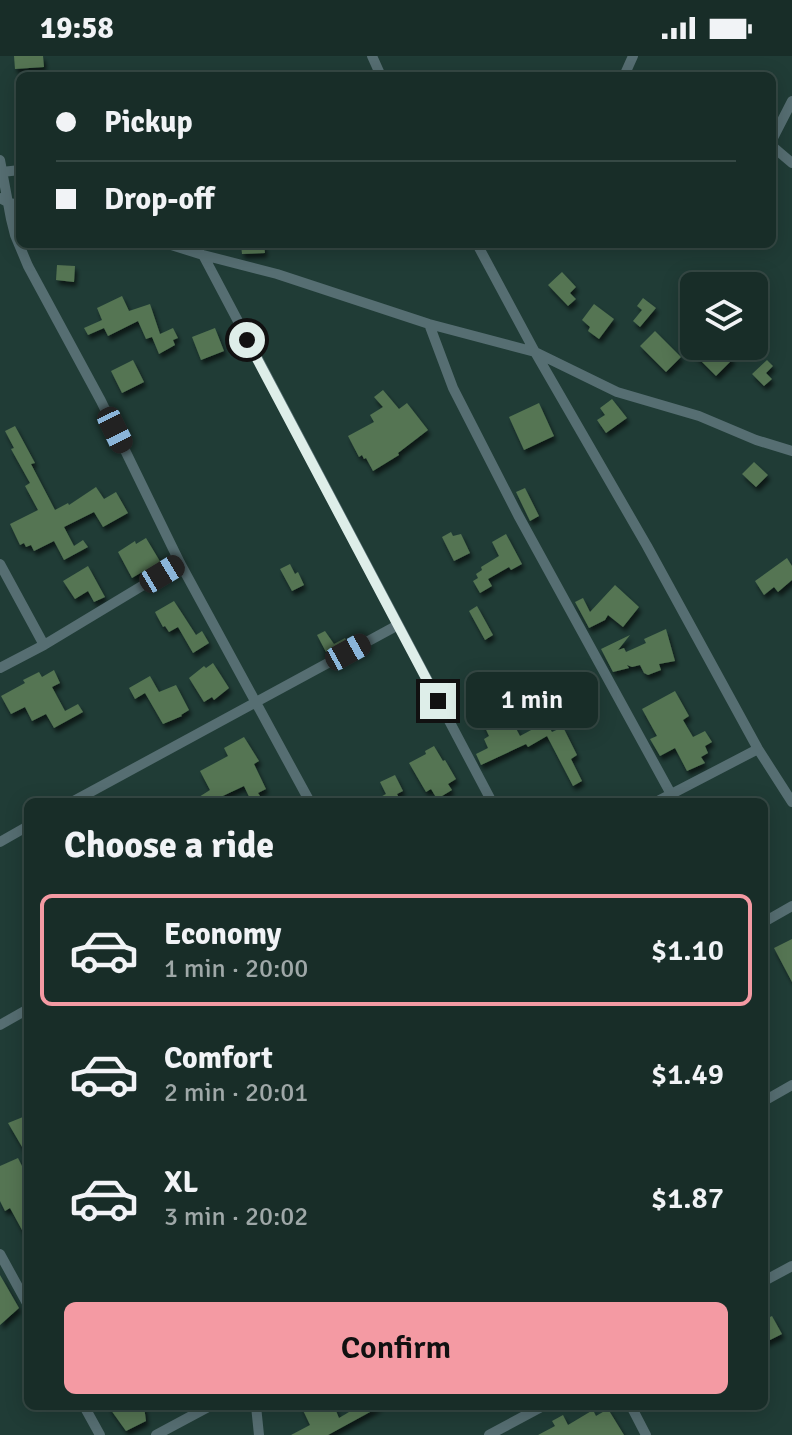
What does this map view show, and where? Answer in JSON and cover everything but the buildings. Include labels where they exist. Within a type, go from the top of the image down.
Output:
[{"type":"street","points":[[776,132],[792,101]]},
{"type":"street","points":[[776,149],[792,163]]},
{"type":"street","points":[[0,160],[16,237]]},
{"type":"street","points":[[2,172],[16,170]]},
{"type":"street","points":[[20,248],[101,401],[180,563],[308,798]]},
{"type":"street","points":[[181,248],[277,274],[429,324],[535,352],[617,392],[699,416],[792,451]]},
{"type":"street","points":[[479,248],[758,749],[792,802]]},
{"type":"street","points":[[203,255],[490,798]]},
{"type":"street","points":[[429,324],[453,388],[518,515],[671,794]]},
{"type":"street","points":[[0,668],[180,563]]},
{"type":"street","points":[[0,564],[44,645]]},
{"type":"street","points":[[79,798],[398,625]]},
{"type":"street","points":[[664,798],[758,749]]},
{"type":"street","points":[[0,842],[24,828]]},
{"type":"street","points":[[768,920],[792,906]]},
{"type":"street","points":[[0,1025],[24,1011]]},
{"type":"street","points":[[768,1099],[792,1085]]},
{"type":"street","points":[[0,1254],[24,1298]]},
{"type":"street","points":[[768,1279],[792,1266]]},
{"type":"street","points":[[86,1410],[100,1435]]},
{"type":"street","points":[[156,1435],[203,1410]]},
{"type":"street","points":[[257,1410],[259,1435]]},
{"type":"street","points":[[489,1435],[536,1410]]},
{"type":"street","points":[[633,1410],[646,1435]]},
{"type":"route","points":[[247,340],[438,701]]}]
